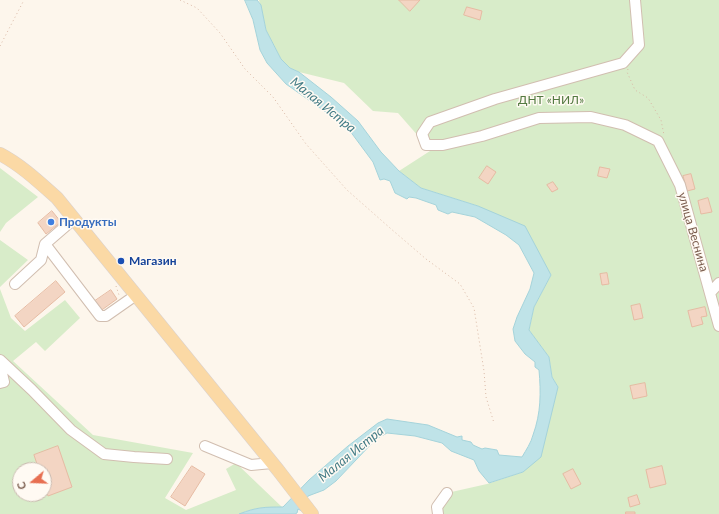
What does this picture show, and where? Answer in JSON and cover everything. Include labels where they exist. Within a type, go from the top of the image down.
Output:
[{"type":"main road","points":[[0,154],[11,160],[57,198],[312,514]]},
{"type":"street","name":"улица Веснина","points":[[635,0],[639,45],[623,63],[495,99],[430,122],[422,134],[426,145],[444,145],[482,136],[539,118],[591,117],[625,125],[658,141],[680,185],[719,326]]},
{"type":"street","points":[[14,284],[41,260],[45,244],[74,219]]},
{"type":"street","points":[[45,244],[100,316],[106,316],[136,295]]},
{"type":"street","points":[[710,293],[719,283]]},
{"type":"street","points":[[0,360],[71,430],[104,454],[167,459]]},
{"type":"street","points":[[0,365],[4,382],[0,383]]},
{"type":"street","points":[[205,446],[251,465],[275,467]]},
{"type":"street","points":[[438,514],[437,507],[447,493]]},
{"type":"path","points":[[0,46],[24,0]]},
{"type":"path","points":[[180,0],[197,8],[220,33],[245,69],[273,97],[306,144],[348,190],[426,259],[460,284],[474,308],[484,371],[486,397],[494,423]]},
{"type":"path","points":[[630,65],[627,72],[635,90],[648,98],[660,120],[664,135]]},
{"type":"green space","name":"ДНТ «НИЛ»","points":[[259,0],[719,0],[719,514],[438,514],[447,493],[487,484],[523,472],[558,387],[552,377],[549,357],[529,330],[534,307],[551,275],[478,206],[421,188],[399,171],[430,151],[426,145],[398,113],[373,111],[344,83],[299,72],[290,68],[281,59],[266,30]]},
{"type":"green space","points":[[0,168],[38,197],[6,223],[0,232]]},
{"type":"green space","points":[[0,240],[28,260],[0,287]]},
{"type":"green space","points":[[0,289],[11,318],[25,331],[65,300],[80,318],[45,351],[36,342],[13,361],[93,435],[193,453],[165,498],[186,510],[236,490],[226,469],[236,463],[283,508],[261,508],[239,514],[0,514]]},
{"type":"water","name":"Малая Истра","points":[[245,0],[257,0],[261,5],[266,30],[281,59],[290,68],[299,72],[331,97],[358,121],[381,152],[399,171],[421,188],[478,206],[525,226],[551,275],[534,307],[529,330],[549,357],[552,377],[558,387],[541,457],[523,472],[489,483],[479,471],[474,460],[451,451],[442,443],[415,436],[387,433],[376,439],[336,481],[324,490],[308,496],[302,511],[298,509],[297,513],[295,514],[239,514],[261,508],[283,507],[309,480],[348,446],[378,423],[387,419],[428,425],[457,437],[462,436],[462,440],[471,442],[473,445],[482,449],[497,450],[499,455],[522,457],[531,441],[536,427],[540,395],[539,370],[535,367],[535,362],[525,354],[515,341],[513,329],[530,289],[534,273],[519,245],[506,235],[475,217],[452,212],[448,214],[438,210],[436,205],[416,198],[409,197],[407,199],[395,193],[390,181],[384,179],[380,180],[373,162],[347,127],[286,84],[267,63],[260,50],[253,20]]},
{"type":"building","points":[[399,0],[420,0],[410,11]]},
{"type":"building","points":[[467,7],[482,11],[480,20],[464,15]]},
{"type":"building","points":[[487,166],[496,172],[488,184],[479,178]]},
{"type":"building","points":[[600,167],[610,169],[607,178],[598,176]]},
{"type":"building","points":[[691,174],[695,189],[687,191],[683,176]]},
{"type":"building","points":[[553,182],[558,189],[552,192],[547,185]]},
{"type":"building","points":[[708,198],[712,212],[701,214],[698,201]]},
{"type":"building","points":[[52,211],[61,222],[46,234],[38,223]]},
{"type":"building","points":[[607,273],[609,284],[602,285],[600,274]]},
{"type":"building","points":[[56,281],[65,292],[24,327],[15,316]]},
{"type":"building","points":[[111,290],[117,299],[99,312],[92,303]]},
{"type":"building","points":[[640,304],[643,318],[634,320],[631,306]]},
{"type":"building","points":[[705,307],[707,316],[701,317],[703,324],[692,327],[688,311]]},
{"type":"building","points":[[645,383],[647,396],[633,399],[630,386]]},
{"type":"building","points":[[58,446],[72,487],[52,494],[52,462],[36,462],[34,455]]},
{"type":"building","points":[[192,466],[205,474],[185,506],[171,497]]},
{"type":"building","points":[[662,466],[666,484],[650,488],[646,470]]},
{"type":"building","points":[[573,469],[581,484],[571,489],[563,474]]},
{"type":"building","points":[[637,495],[640,504],[630,507],[628,498]]},
{"type":"building","points":[[626,512],[635,512],[635,514],[626,514]]},
{"type":"place","name":"Продукты","points":[[51,222]]},
{"type":"place","name":"Магазин","points":[[121,261]]}]
